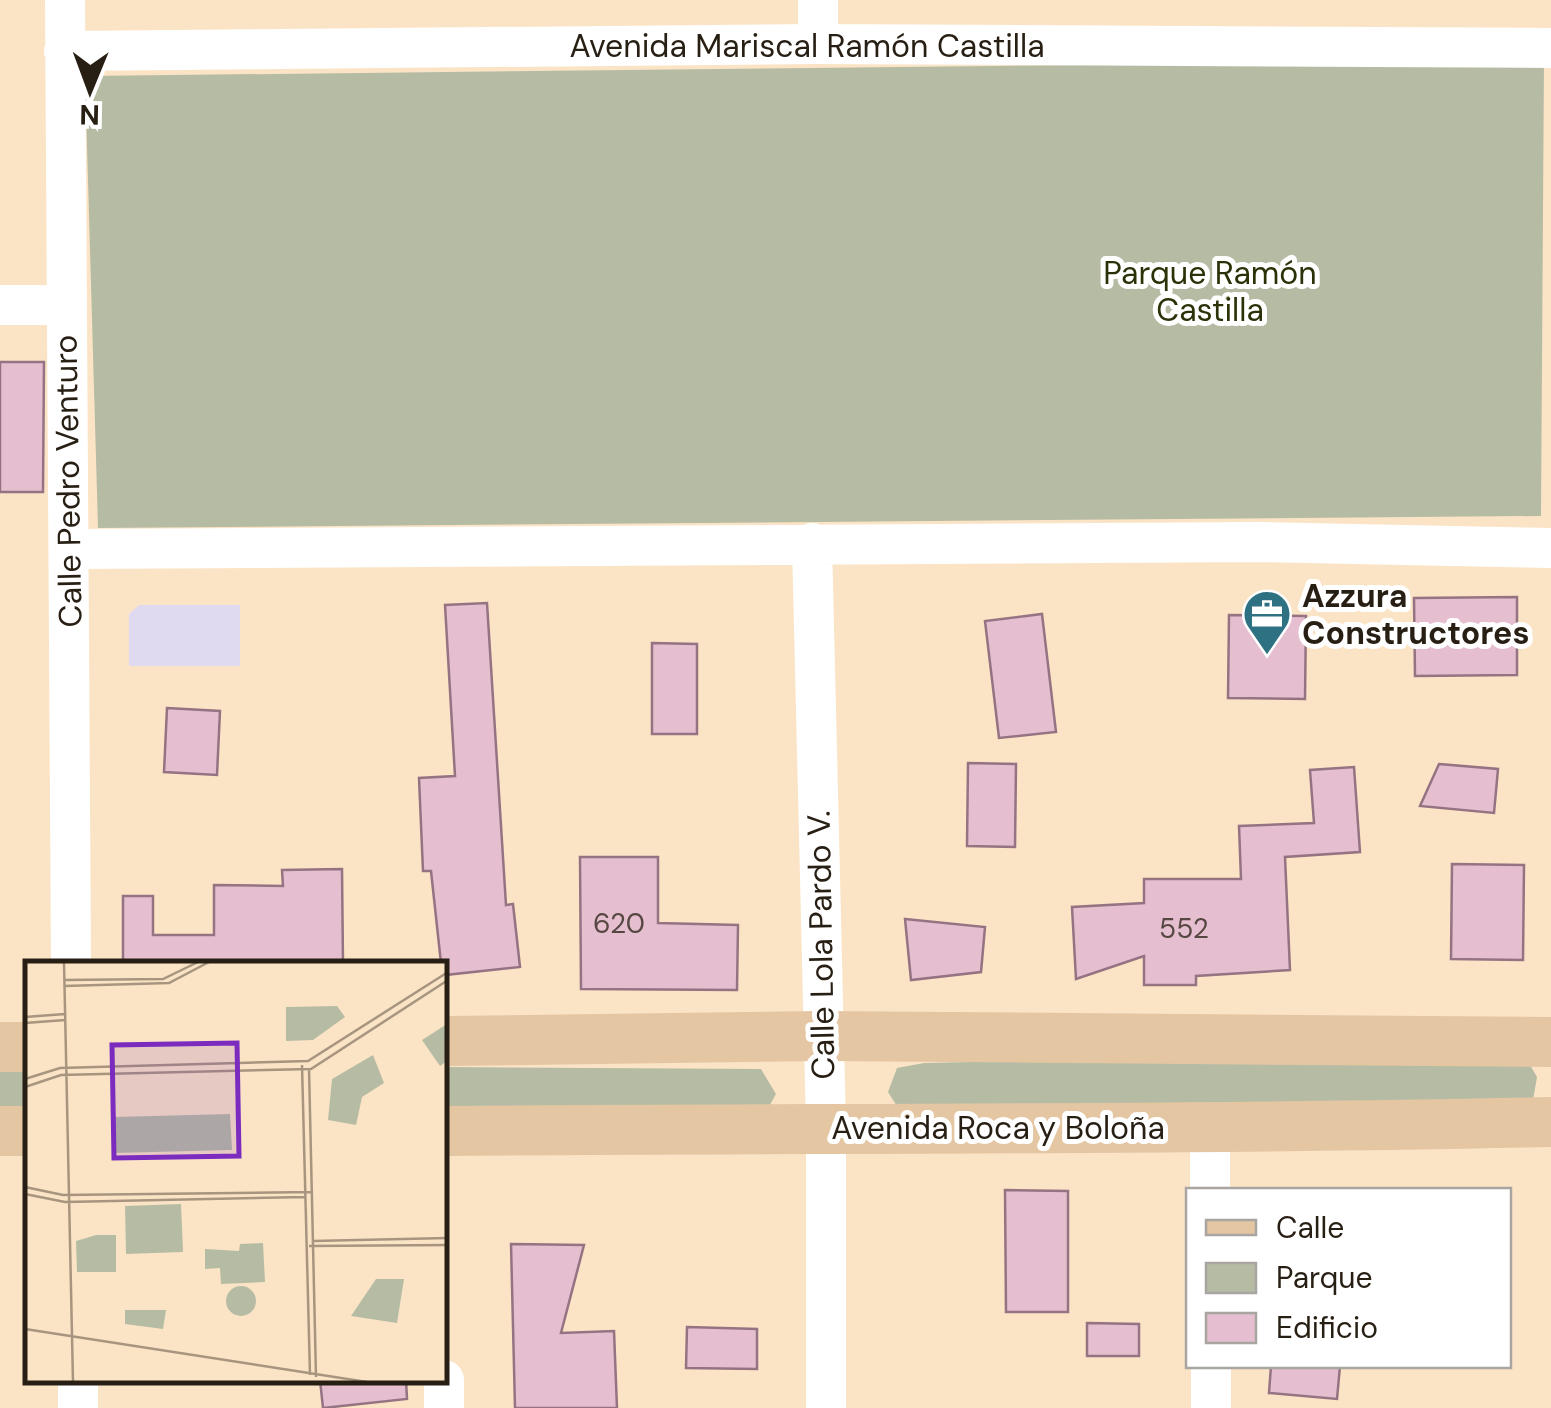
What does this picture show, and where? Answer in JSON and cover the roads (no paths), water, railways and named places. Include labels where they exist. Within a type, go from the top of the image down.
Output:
[{"type":"main road","points":[[448,1041],[823,1036],[1551,1042]]},
{"type":"main road","name":"Avenida Roca y Boloña","points":[[448,1131],[1210,1130],[1551,1122]]},
{"type":"main road","points":[[0,1131],[25,1130]]},
{"type":"street","name":"Calle Pedro Venturo","points":[[65,0],[71,961]]},
{"type":"street","points":[[818,0],[818,44]]},
{"type":"street","name":"Avenida Mariscal Ramón Castilla","points":[[64,51],[818,44],[1551,48]]},
{"type":"street","points":[[0,305],[64,305]]},
{"type":"street","points":[[70,549],[1258,542],[1551,548]]},
{"type":"street","name":"Calle Lola Pardo V.","points":[[812,543],[826,1128],[826,1408]]},
{"type":"street","points":[[1210,1130],[1210,1188]]},
{"type":"street","points":[[1210,1368],[1211,1408]]},
{"type":"place","name":"Azzura Constructores","points":[[1267,656]]},
{"type":"park label","name":"Parque Ramón Castilla","points":[[1210,292]]}]
